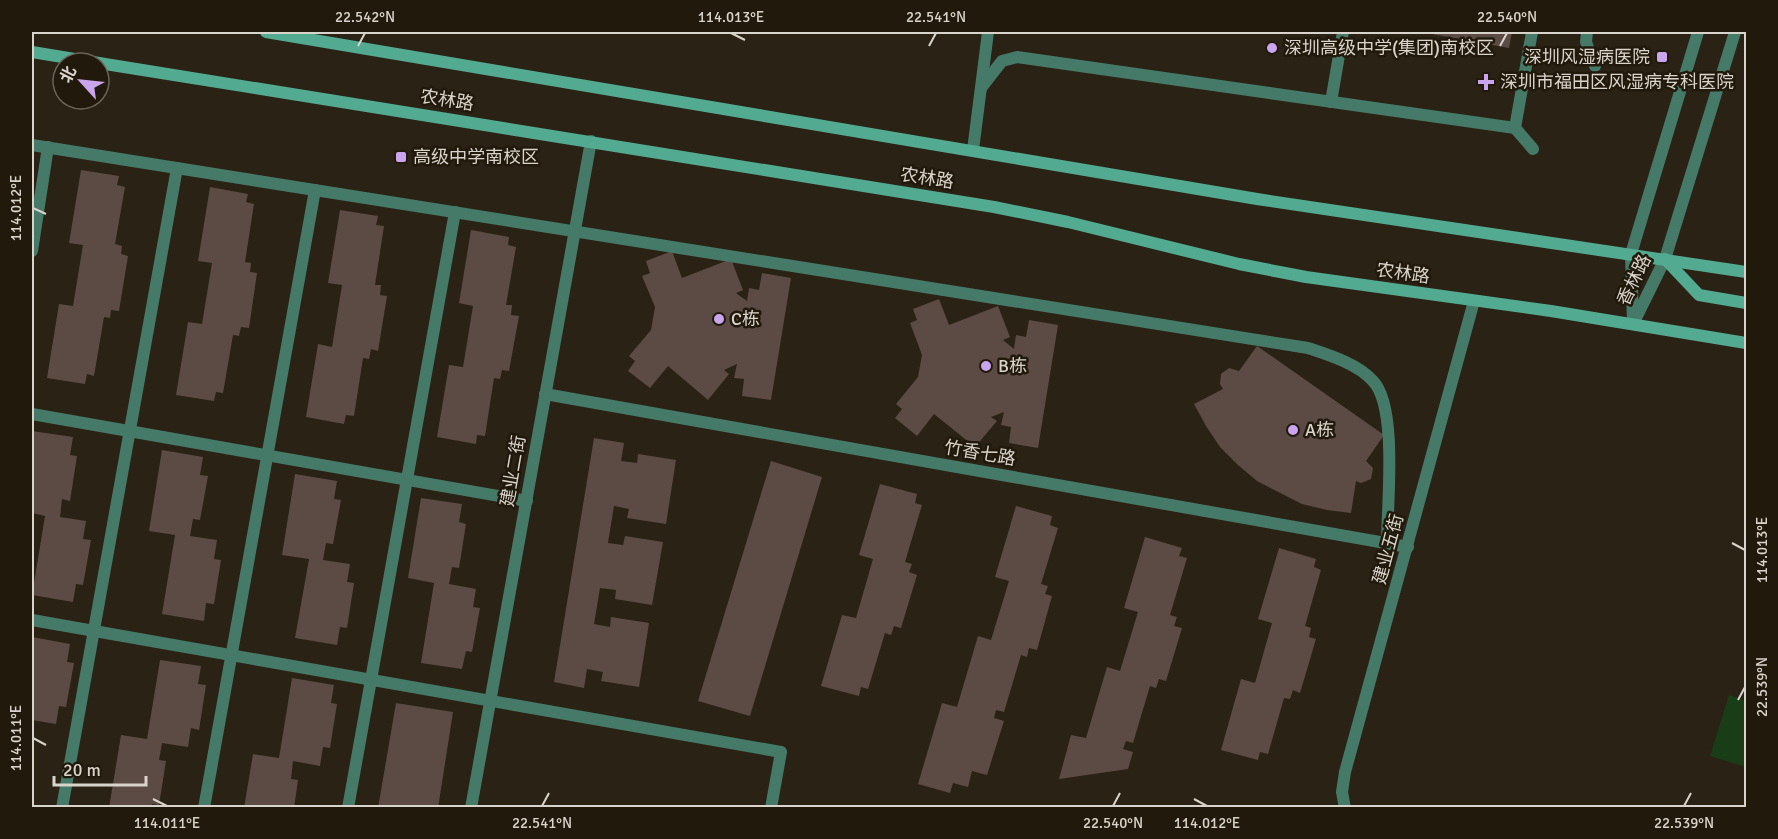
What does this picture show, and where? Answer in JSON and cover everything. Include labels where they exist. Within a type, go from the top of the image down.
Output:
[{"type":"main road","name":"农林路","points":[[266,32],[1257,199],[1746,272]]},
{"type":"main road","name":"农林路","points":[[32,52],[51,55]]},
{"type":"main road","name":"农林路","points":[[111,65],[994,207],[1284,273],[1633,324],[1746,343]]},
{"type":"main road","points":[[1665,259],[1699,295],[1746,303]]},
{"type":"street","points":[[973,150],[988,32]]},
{"type":"street","points":[[1331,102],[1343,32]]},
{"type":"street","points":[[1515,128],[1532,32]]},
{"type":"street","points":[[1587,32],[1586,42],[1595,66]]},
{"type":"street","name":"香林路","points":[[1633,324],[1631,254],[1698,32]]},
{"type":"street","name":"香林路","points":[[1633,324],[1665,259],[1735,32]]},
{"type":"street","points":[[981,88],[1002,61],[1017,57],[1515,128],[1533,149]]},
{"type":"street","name":"建业二街","points":[[471,807],[591,141]]},
{"type":"street","points":[[32,145],[1308,348],[1342,359],[1373,381],[1384,401],[1389,432],[1387,543]]},
{"type":"street","points":[[32,251],[48,147]]},
{"type":"street","points":[[62,807],[177,168]]},
{"type":"street","points":[[204,807],[315,190]]},
{"type":"street","points":[[348,807],[456,212]]},
{"type":"street","name":"建业五街","points":[[1345,807],[1342,792],[1345,772],[1474,301]]},
{"type":"street","name":"竹香七路","points":[[545,394],[1408,547]]},
{"type":"street","points":[[32,414],[526,501]]},
{"type":"street","points":[[32,620],[781,752],[771,807]]},
{"type":"green space","points":[[1729,695],[1746,701],[1746,767],[1710,756]]},
{"type":"building","points":[[1421,32],[1512,32],[1509,48]]},
{"type":"building","points":[[81,170],[119,176],[117,185],[125,187],[115,244],[122,246],[121,254],[128,256],[119,311],[111,310],[110,318],[104,317],[94,376],[87,374],[85,384],[47,378],[59,304],[73,306],[83,245],[69,243]]},
{"type":"building","points":[[210,187],[248,194],[246,202],[254,204],[245,262],[251,263],[250,272],[257,273],[249,328],[241,327],[239,336],[233,335],[223,393],[216,392],[214,401],[176,395],[188,322],[202,324],[212,263],[198,261]]},
{"type":"building","points":[[340,210],[378,216],[376,225],[384,226],[375,285],[381,285],[380,295],[387,296],[378,351],[371,349],[369,359],[363,358],[354,416],[346,415],[344,424],[306,417],[318,344],[332,347],[342,285],[328,283]]},
{"type":"building","points":[[471,230],[509,237],[508,245],[516,247],[506,305],[512,305],[511,315],[519,316],[509,371],[502,370],[500,379],[494,378],[485,436],[477,435],[476,444],[437,437],[449,365],[463,367],[473,306],[459,303]]},
{"type":"building","name":"C栋","points":[[672,251],[682,278],[731,259],[743,290],[736,293],[747,301],[749,288],[759,290],[762,273],[791,278],[771,400],[742,396],[744,379],[734,378],[737,364],[724,370],[729,374],[708,400],[668,366],[650,388],[628,371],[635,361],[629,356],[651,330],[655,307],[642,276],[650,273],[646,261]]},
{"type":"building","name":"B栋","points":[[939,299],[949,325],[998,306],[1010,337],[1003,340],[1014,349],[1016,335],[1026,337],[1029,320],[1058,325],[1038,448],[1009,443],[1011,427],[1001,425],[1004,412],[991,417],[997,421],[975,447],[934,414],[917,436],[895,418],[902,409],[896,404],[918,377],[922,355],[910,323],[917,320],[913,309]]},
{"type":"building","name":"A栋","points":[[1257,346],[1384,435],[1366,461],[1373,468],[1371,479],[1361,483],[1356,481],[1351,513],[1302,504],[1257,481],[1220,447],[1206,426],[1194,404],[1223,389],[1220,384],[1221,374],[1229,368],[1239,371]]},
{"type":"building","points":[[32,431],[73,437],[70,455],[77,456],[70,501],[62,499],[60,517],[86,521],[83,539],[91,540],[83,585],[76,584],[73,602],[32,595],[45,516],[32,513]]},
{"type":"building","points":[[594,438],[624,443],[621,461],[637,463],[638,454],[676,460],[666,524],[627,518],[629,509],[614,506],[608,543],[623,545],[625,536],[663,542],[652,605],[615,599],[616,590],[600,588],[594,624],[610,627],[611,617],[649,623],[639,687],[601,681],[603,672],[587,669],[584,688],[554,682]]},
{"type":"building","points":[[162,450],[203,457],[200,475],[208,476],[200,520],[193,519],[190,536],[217,540],[214,559],[221,560],[214,604],[206,603],[204,621],[162,614],[175,535],[149,531]]},
{"type":"building","points":[[771,461],[822,477],[750,716],[698,701]]},
{"type":"building","points":[[295,474],[337,481],[334,499],[341,500],[333,544],[326,543],[323,560],[350,564],[347,582],[354,583],[347,628],[340,627],[337,645],[295,638],[309,559],[282,555]]},
{"type":"building","points":[[880,484],[917,494],[915,503],[922,505],[905,562],[912,564],[909,572],[917,575],[901,628],[894,626],[891,635],[885,633],[868,689],[861,687],[859,696],[821,686],[842,615],[856,618],[873,559],[859,555]]},
{"type":"building","points":[[421,498],[462,504],[459,522],[466,524],[459,568],[452,567],[449,584],[476,589],[473,607],[480,608],[472,652],[466,651],[462,669],[421,663],[434,583],[408,578]]},
{"type":"building","points":[[1016,506],[1052,516],[1050,525],[1058,528],[1041,584],[1048,586],[1045,594],[1052,596],[1037,650],[1029,648],[1027,657],[1021,655],[1004,712],[996,710],[994,718],[1004,721],[987,775],[972,771],[968,787],[953,783],[950,793],[918,784],[942,703],[957,707],[978,636],[991,640],[1009,581],[995,577]]},
{"type":"building","points":[[1145,537],[1182,548],[1179,556],[1187,558],[1170,615],[1177,617],[1174,626],[1182,628],[1166,681],[1159,679],[1156,688],[1150,686],[1133,743],[1126,741],[1123,749],[1133,752],[1128,769],[1059,779],[1071,735],[1086,738],[1107,667],[1120,671],[1138,612],[1124,608]]},
{"type":"building","points":[[1279,548],[1316,559],[1314,567],[1321,570],[1305,626],[1311,628],[1309,637],[1316,639],[1300,693],[1293,690],[1290,699],[1284,698],[1268,754],[1260,752],[1258,760],[1221,750],[1241,679],[1255,683],[1272,623],[1258,619]]},
{"type":"building","points":[[32,637],[70,644],[67,662],[74,663],[66,707],[59,706],[56,724],[32,720]]},
{"type":"building","points":[[160,660],[201,666],[198,684],[206,685],[199,730],[191,728],[188,747],[162,743],[159,760],[166,761],[159,805],[152,804],[151,808],[109,808],[121,735],[147,739]]},
{"type":"building","points":[[292,678],[334,685],[331,703],[337,704],[330,748],[323,747],[320,766],[293,761],[291,779],[298,780],[294,808],[244,808],[253,754],[279,758]]},
{"type":"building","points":[[396,703],[453,712],[438,808],[378,808]]},
{"type":"place","name":"深圳高级中学(集团)南校区","points":[[1272,48]]},
{"type":"place","name":"深圳风湿病医院","points":[[1662,57]]},
{"type":"place","name":"深圳市福田区风湿病专科医院","points":[[1486,82]]},
{"type":"place","name":"高级中学南校区","points":[[401,157]]},
{"type":"place","name":"C栋","points":[[719,319]]},
{"type":"place","name":"B栋","points":[[986,366]]},
{"type":"place","name":"A栋","points":[[1293,430]]}]
